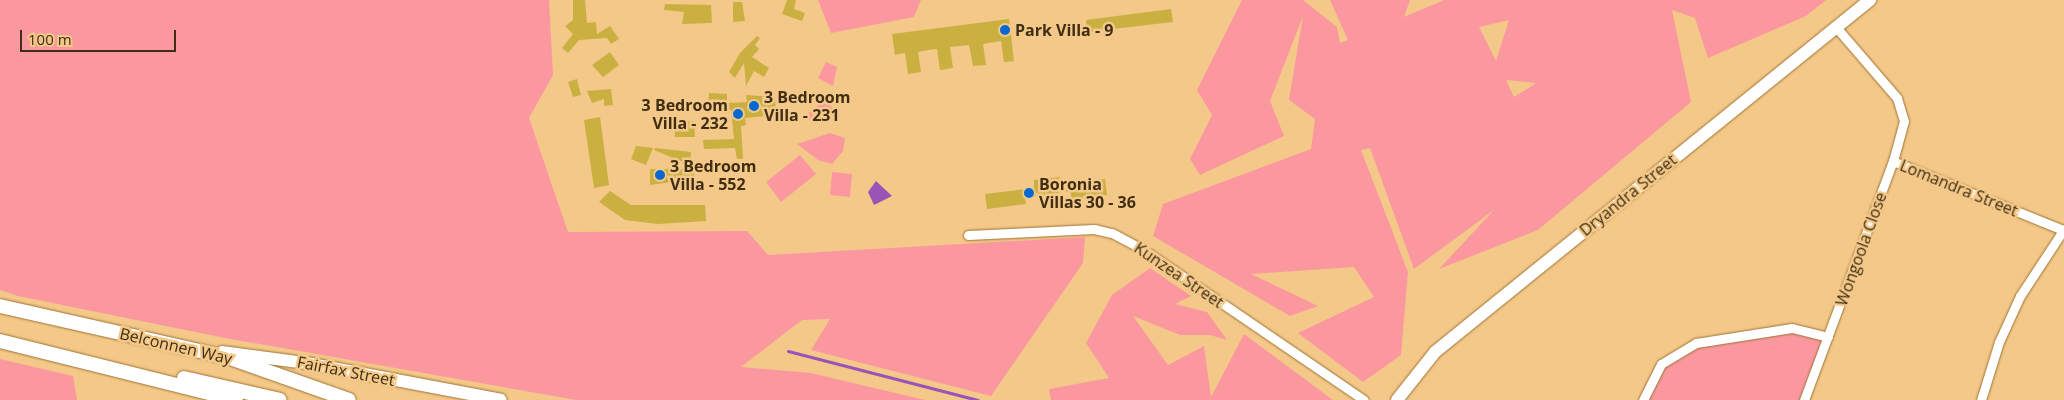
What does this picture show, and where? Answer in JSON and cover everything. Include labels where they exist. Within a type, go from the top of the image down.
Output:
[{"type":"main road","name":"Belconnen Way","points":[[0,306],[190,348],[258,366],[349,400]]},
{"type":"main road","points":[[0,341],[236,400]]},
{"type":"main road","points":[[72,358],[280,400]]},
{"type":"street","name":"Dryandra Street","points":[[1397,400],[1435,352],[1870,0]]},
{"type":"street","name":"Lomandra Street","points":[[1836,27],[1904,109],[1904,121],[1893,162],[2064,230]]},
{"type":"street","name":"Wongoola Close","points":[[1804,400],[1893,162]]},
{"type":"street","name":"Kunzea Street","points":[[968,235],[1094,228],[1112,233],[1144,250],[1364,400]]},
{"type":"street","points":[[1981,400],[1999,342],[2020,296],[2064,230]]},
{"type":"street","points":[[1643,400],[1661,364],[1696,343],[1792,328],[1828,337]]},
{"type":"street","name":"Fairfax Street","points":[[190,348],[306,363],[501,400]]},
{"type":"shaded area","points":[[0,0],[549,0],[553,75],[529,118],[568,232],[747,231],[768,255],[1085,237],[1083,263],[991,396],[811,350],[830,319],[802,320],[741,367],[811,373],[925,400],[576,400],[225,338],[18,296],[0,290]]},
{"type":"shaded area","points":[[818,0],[921,0],[914,17],[831,33]]},
{"type":"shaded area","points":[[1242,0],[1303,0],[1337,27],[1340,43],[1348,40],[1330,0],[1410,0],[1404,17],[1444,0],[1826,0],[1806,16],[1708,58],[1695,18],[1672,10],[1691,102],[1538,230],[1439,269],[1494,210],[1414,269],[1370,148],[1361,150],[1408,272],[1401,355],[1363,382],[1298,333],[1374,297],[1354,267],[1251,274],[1318,306],[1290,316],[1153,236],[1163,204],[1311,149],[1315,119],[1289,100],[1303,16],[1270,101],[1284,136],[1200,175],[1190,159],[1212,115],[1197,90]],"holes":[[[1509,20],[1496,61],[1479,27]],[[1506,80],[1535,83],[1535,84],[1514,97]]]},
{"type":"shaded area","points":[[826,62],[837,67],[833,86],[818,78]]},
{"type":"shaded area","points":[[825,99],[833,109],[814,124],[806,115]]},
{"type":"shaded area","points":[[830,133],[845,138],[843,151],[832,164],[818,160],[797,144]]},
{"type":"shaded area","points":[[800,155],[816,174],[781,202],[766,182]]},
{"type":"shaded area","points":[[832,172],[852,174],[850,197],[830,195]]},
{"type":"shaded area","points":[[876,181],[892,196],[874,205],[868,192]]},
{"type":"shaded area","points":[[1150,268],[1191,296],[1175,304],[1207,312],[1227,340],[1210,335],[1180,335],[1133,316],[1168,365],[1204,346],[1211,397],[1244,334],[1333,400],[1051,400],[1049,389],[1109,378],[1086,343],[1112,295]]},
{"type":"shaded area","points":[[1792,328],[1828,337],[1804,400],[1643,400],[1652,376],[1683,348]]},
{"type":"shaded area","points":[[0,359],[73,376],[77,400],[0,400]]},
{"type":"building","points":[[573,0],[585,0],[587,23],[596,22],[597,34],[610,26],[619,39],[611,44],[607,38],[579,40],[568,53],[562,48],[573,34],[565,26],[573,20]]},
{"type":"building","points":[[787,0],[796,0],[794,9],[805,13],[802,21],[782,14]]},
{"type":"building","points":[[733,2],[742,2],[745,21],[733,22]]},
{"type":"building","points":[[665,4],[711,5],[712,23],[682,24],[684,12],[664,10]]},
{"type":"building","points":[[1171,9],[1173,22],[1087,32],[1086,20]]},
{"type":"building","points":[[1009,19],[1014,61],[1004,62],[1001,41],[983,44],[986,65],[973,66],[969,45],[950,47],[953,68],[940,70],[937,49],[918,52],[921,72],[908,74],[905,53],[895,55],[892,34]]},
{"type":"building","points":[[757,36],[760,38],[755,45],[759,49],[752,57],[769,68],[764,77],[754,71],[746,86],[744,63],[735,78],[729,72],[740,53]]},
{"type":"building","points":[[610,52],[619,65],[603,77],[592,65]]},
{"type":"building","points":[[577,79],[581,95],[573,97],[568,82]]},
{"type":"building","points":[[611,89],[613,105],[604,106],[604,99],[592,103],[587,91]]},
{"type":"building","points":[[709,93],[727,94],[727,103],[747,102],[746,95],[775,97],[776,115],[745,118],[746,125],[741,126],[743,159],[737,159],[735,148],[704,149],[703,140],[734,139],[731,110],[708,108]]},
{"type":"building","points":[[600,117],[609,185],[594,188],[584,120]]},
{"type":"building","points":[[694,121],[695,137],[675,137],[674,122]]},
{"type":"building","points":[[636,146],[653,148],[646,165],[631,159]]},
{"type":"building","points":[[655,148],[691,152],[690,165],[654,150]]},
{"type":"building","points":[[650,169],[694,169],[694,179],[650,185]]},
{"type":"building","name":"Boronia Villas 30 - 36","points":[[1060,177],[1061,184],[1105,179],[1107,195],[1072,199],[1070,191],[1025,198],[1026,204],[987,209],[985,194],[1034,188],[1034,180]]},
{"type":"building","points":[[610,191],[631,205],[705,205],[706,221],[658,224],[625,220],[599,202]]},
{"type":"waterway","points":[[788,351],[978,400]]},
{"type":"place","name":"Park Villa - 9","points":[[1005,30]]},
{"type":"place","name":"3 Bedroom Villa - 231","points":[[754,106]]},
{"type":"place","name":"3 Bedroom Villa - 232","points":[[738,114]]},
{"type":"place","name":"3 Bedroom Villa - 552","points":[[660,175]]},
{"type":"place","name":"Boronia Villas 30 - 36","points":[[1029,193]]}]
